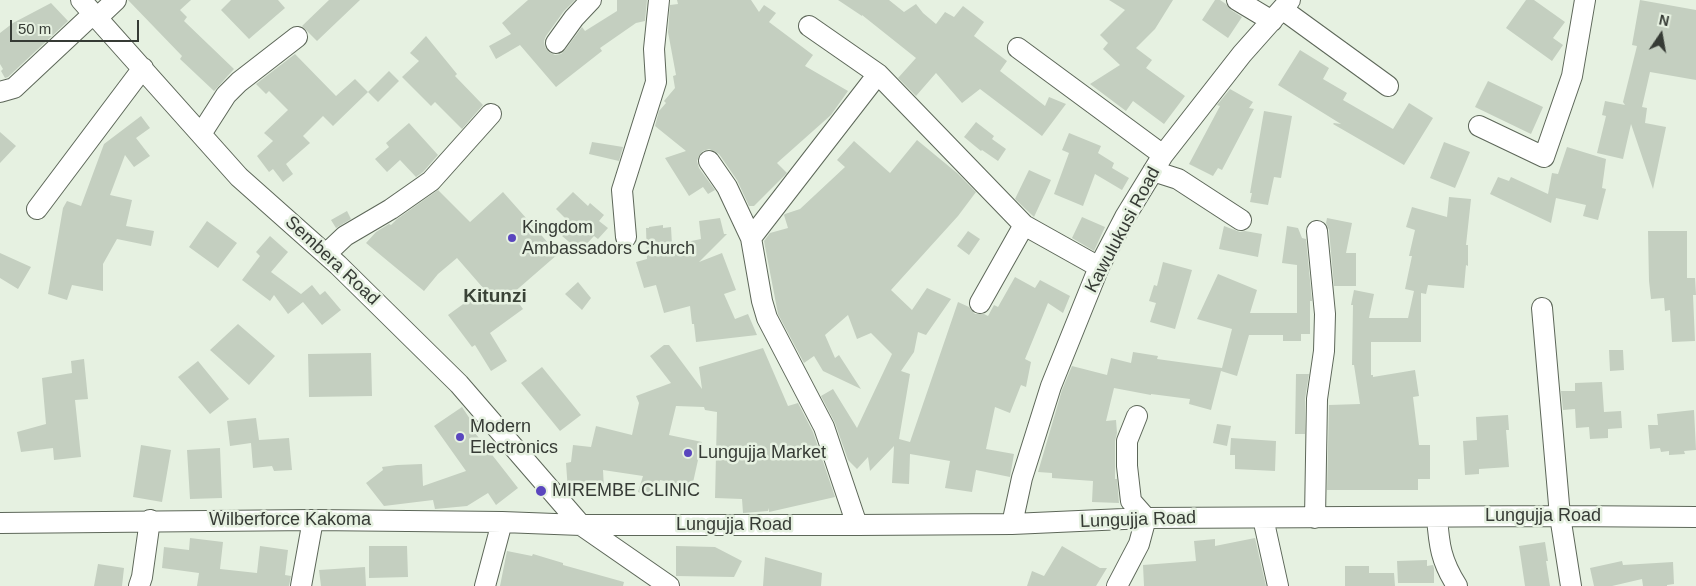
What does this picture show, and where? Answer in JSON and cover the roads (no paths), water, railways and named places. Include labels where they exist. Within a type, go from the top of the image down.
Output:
[{"type":"street","points":[[0,92],[14,88],[90,11],[116,0]]},
{"type":"street","points":[[556,43],[574,18],[591,0]]},
{"type":"street","points":[[626,237],[622,190],[656,82],[654,49],[659,0]]},
{"type":"street","points":[[1237,0],[1281,10],[1388,86]]},
{"type":"street","points":[[1479,126],[1544,158],[1572,76],[1585,0]]},
{"type":"street","name":"Kawulukusi Road","points":[[1012,524],[1022,478],[1051,386],[1099,267],[1125,217],[1158,163],[1242,54],[1281,10]]},
{"type":"street","name":"Sembera Road","points":[[90,11],[239,177],[326,254],[459,384],[581,525],[669,586]]},
{"type":"street","points":[[809,26],[878,74],[1024,224],[1099,267]]},
{"type":"street","points":[[200,134],[226,95],[239,82],[297,37]]},
{"type":"street","points":[[1018,48],[1178,179],[1241,220]]},
{"type":"street","points":[[37,208],[143,68]]},
{"type":"street","points":[[751,238],[878,74]]},
{"type":"street","points":[[326,254],[345,236],[431,181],[491,114]]},
{"type":"street","points":[[709,161],[727,187],[751,238],[762,301],[767,318],[824,428],[857,525]]},
{"type":"street","points":[[980,303],[1024,224]]},
{"type":"street","points":[[1315,518],[1317,399],[1324,351],[1325,314],[1317,231]]},
{"type":"street","points":[[1542,308],[1560,516],[1571,586]]},
{"type":"street","points":[[1117,586],[1139,544],[1146,518],[1131,501],[1126,466],[1127,441],[1136,416]]},
{"type":"street","name":"Lungujja Road","points":[[581,525],[1012,524],[1146,518],[1560,516],[1696,518]]},
{"type":"street","points":[[1437,517],[1440,548],[1448,572],[1456,586]]},
{"type":"street","points":[[1263,518],[1278,586]]},
{"type":"street","points":[[139,586],[150,520]]},
{"type":"street","name":"Wilberforce Kakoma","points":[[0,523],[150,520],[313,520],[502,522],[581,525]]},
{"type":"street","points":[[301,586],[313,520]]},
{"type":"street","points":[[485,586],[502,522]]},
{"type":"place","name":"Kingdom Ambassadors Church","points":[[512,238]]},
{"type":"place","name":"Modern Electronics","points":[[460,437]]},
{"type":"place","name":"Lungujja Market","points":[[688,453]]},
{"type":"place","name":"MIREMBE CLINIC","points":[[541,491]]},
{"type":"district","name":"Kitunzi","points":[[495,297]]}]
